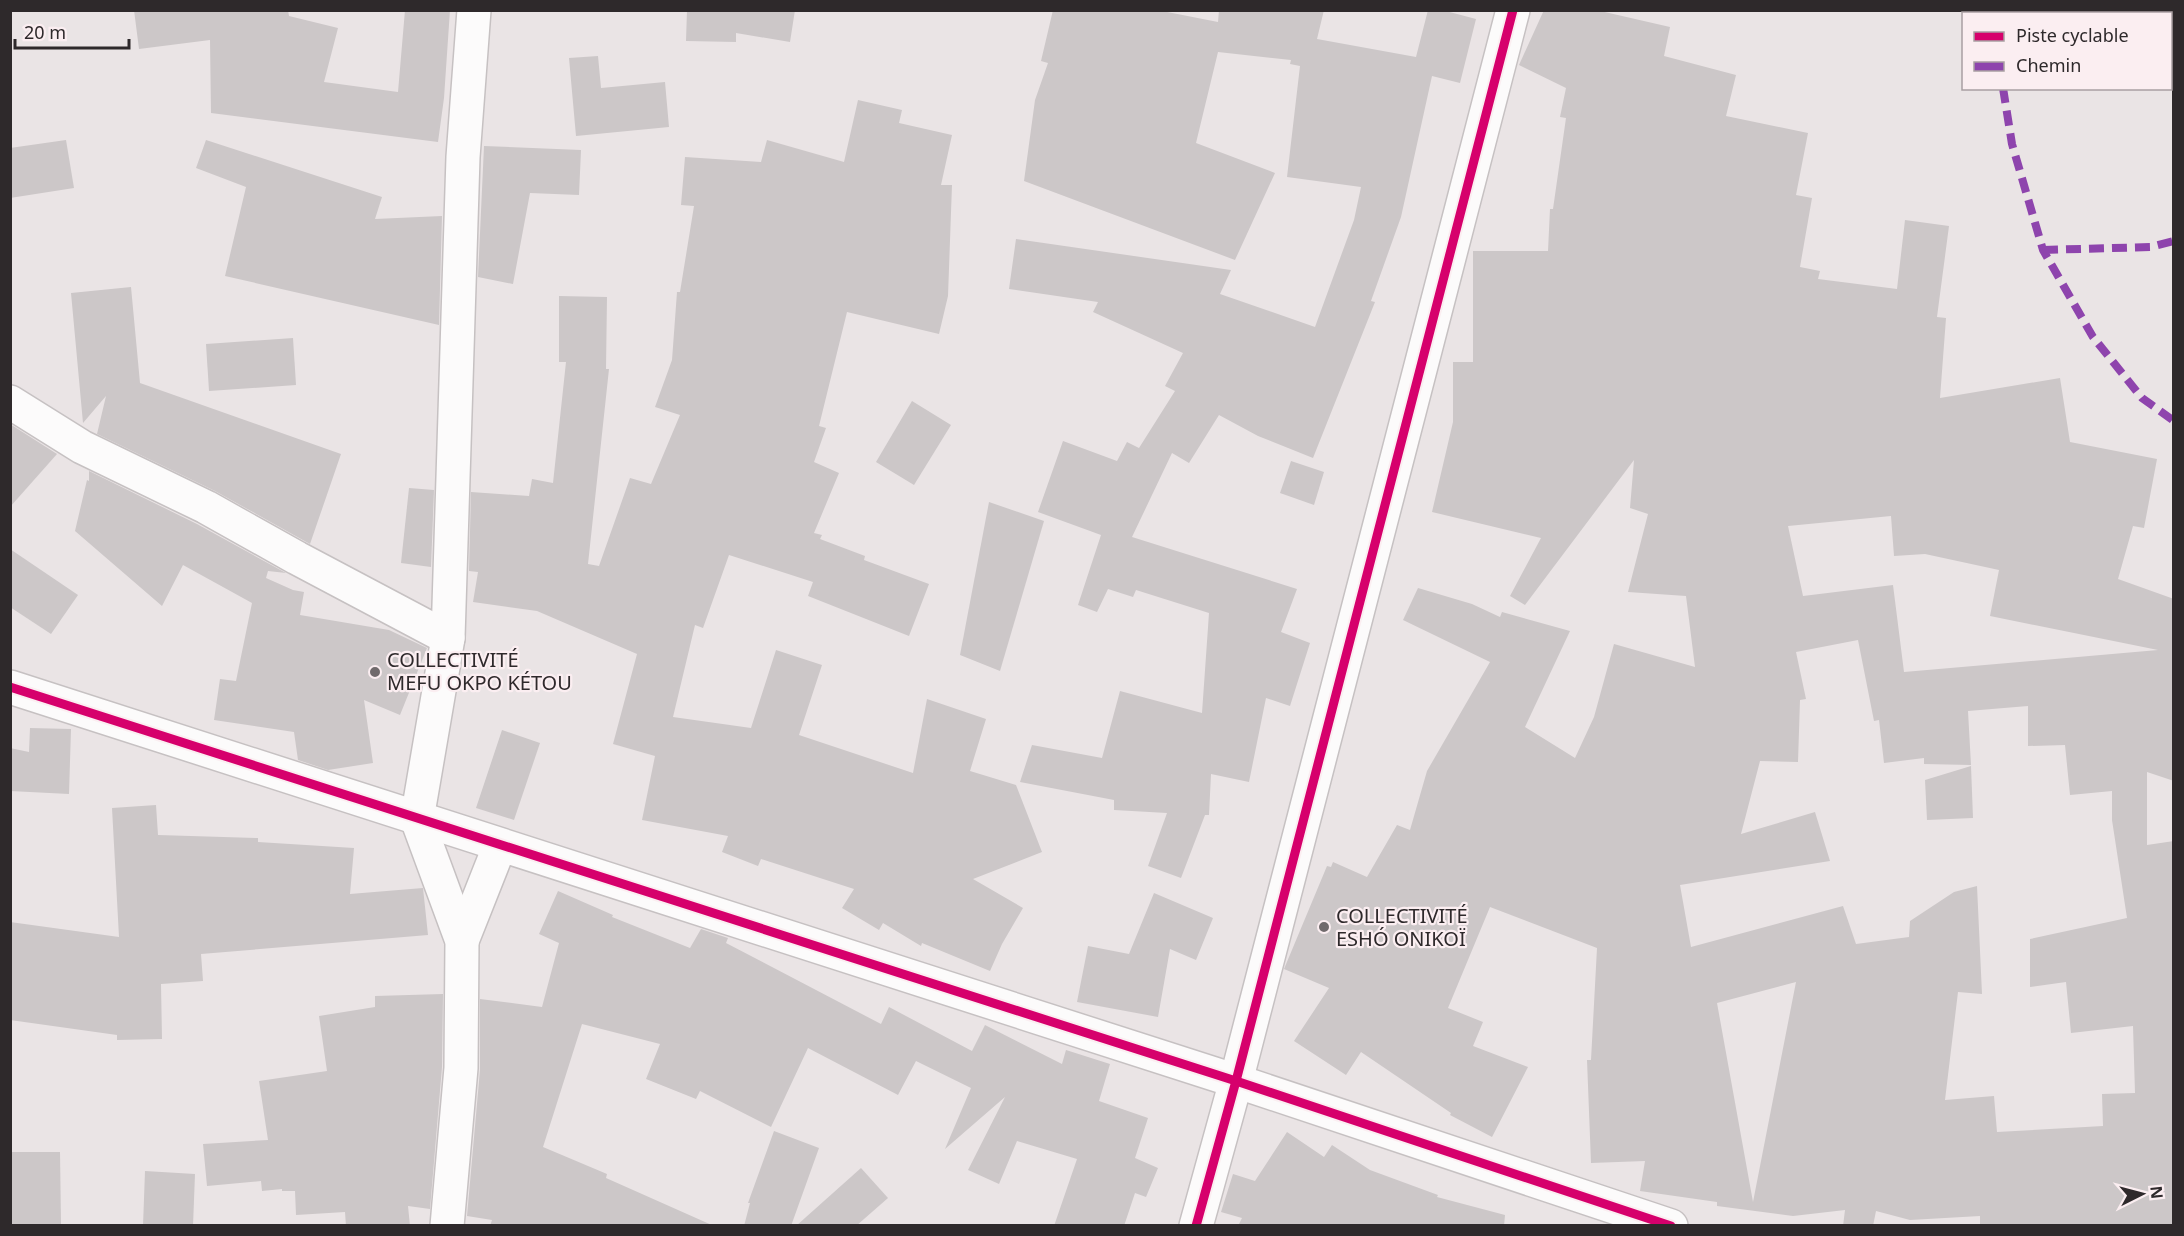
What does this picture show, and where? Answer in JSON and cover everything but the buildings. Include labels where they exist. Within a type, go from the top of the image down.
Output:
[{"type":"street","points":[[447,1226],[461,1068],[462,941],[417,819],[448,638],[463,157],[474,10]]},
{"type":"street","points":[[1196,1226],[1236,1081],[1513,10]]},
{"type":"street","points":[[10,402],[82,447],[206,507],[448,638]]},
{"type":"street","points":[[10,687],[1236,1081],[1671,1226]]},
{"type":"street","points":[[462,941],[500,845]]},
{"type":"marked path","points":[[2003,90],[2012,144],[2043,250],[2093,337],[2142,398],[2174,421]]},
{"type":"marked path","points":[[2043,250],[2150,247],[2174,241]]},
{"type":"cycle path","points":[[1196,1226],[1236,1081],[1513,10]]},
{"type":"cycle path","points":[[10,687],[1236,1081],[1671,1226]]},
{"type":"place","name":"COLLECTIVITÉ MEFU OKPO KÉTOU","points":[[375,672]]},
{"type":"place","name":"COLLECTIVITÉ ESHÓ ONIKOÏ","points":[[1324,927]]}]
